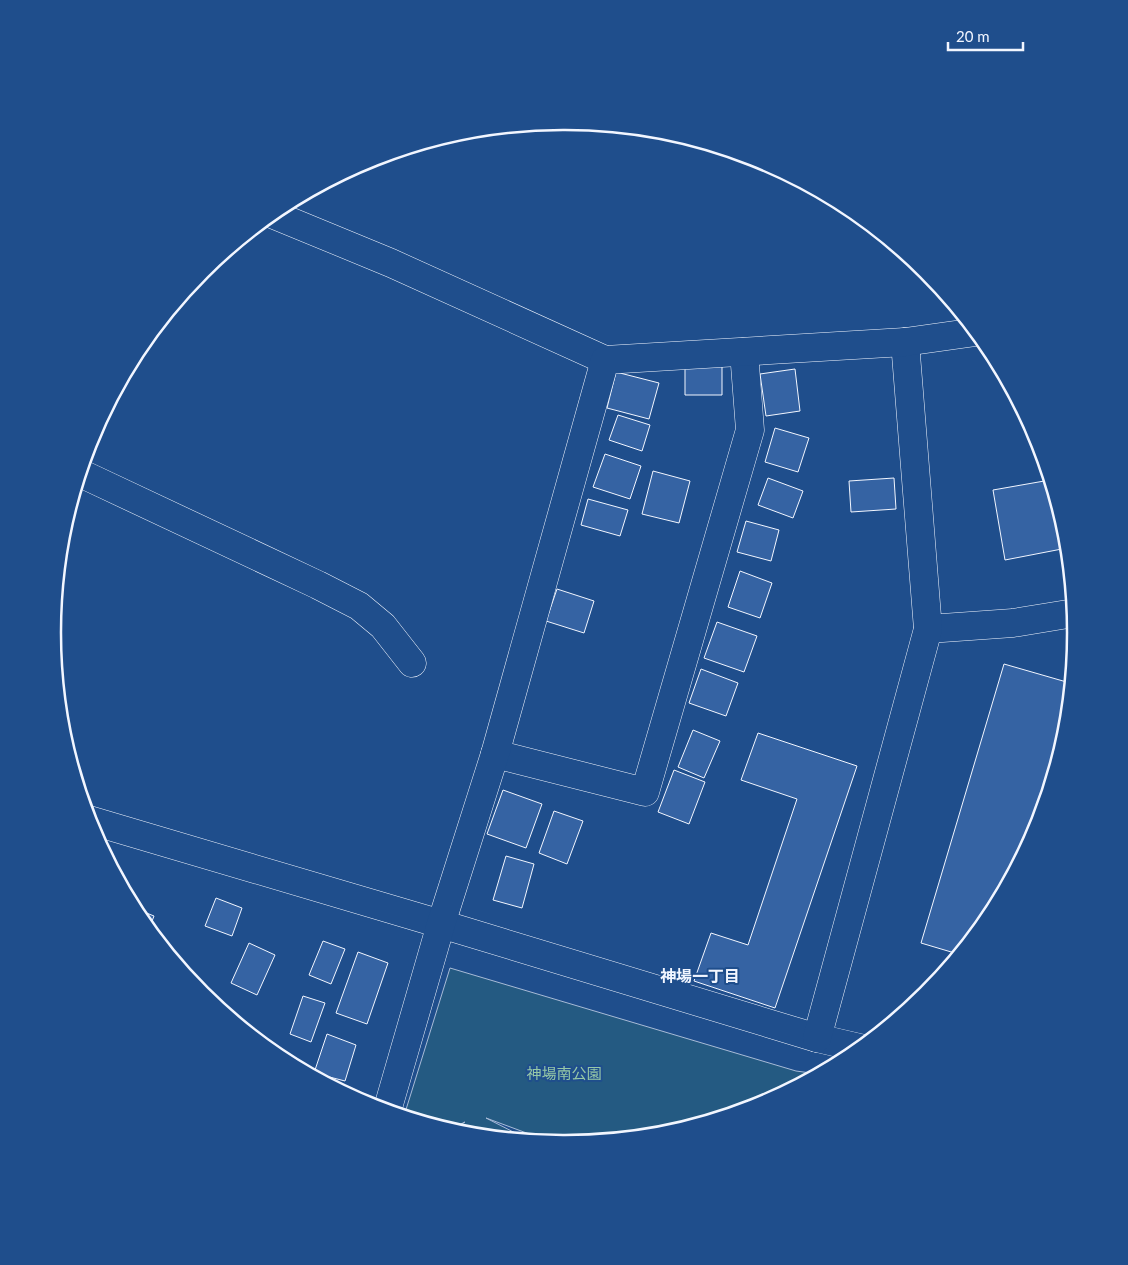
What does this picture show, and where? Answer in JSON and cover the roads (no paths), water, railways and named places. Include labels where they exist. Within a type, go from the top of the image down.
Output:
[{"type":"street","points":[[280,217],[391,263],[605,360],[905,342],[968,333]]},
{"type":"street","points":[[817,1038],[928,629],[905,342]]},
{"type":"street","points":[[495,754],[645,792],[750,430],[744,352]]},
{"type":"street","points":[[388,1103],[495,754],[605,360]]},
{"type":"street","points":[[86,477],[359,606],[383,626],[412,663]]},
{"type":"street","points":[[928,629],[1013,623],[1066,614]]},
{"type":"street","points":[[99,823],[442,924],[817,1038],[850,1046]]},
{"type":"district","name":"神場一丁目","points":[[700,976]]},
{"type":"park label","name":"神場南公園","points":[[564,1074]]}]
